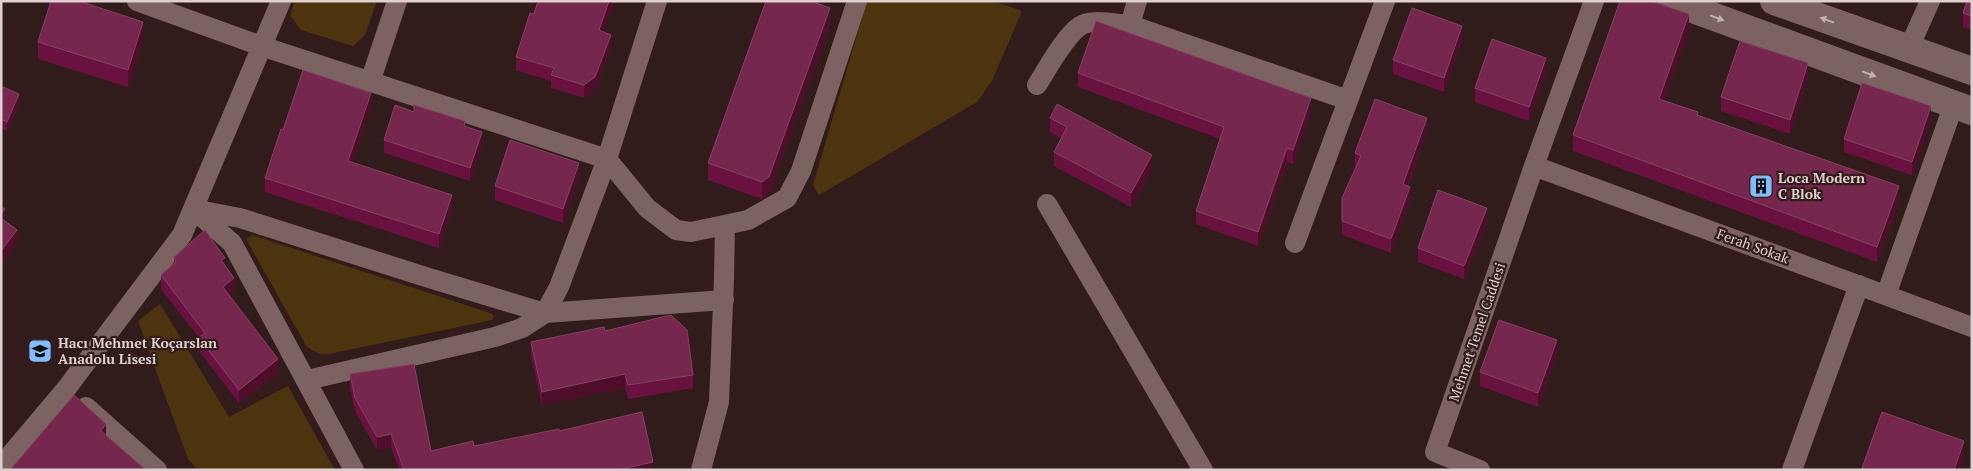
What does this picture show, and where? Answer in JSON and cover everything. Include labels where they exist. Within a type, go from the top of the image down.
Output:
[{"type":"street","points":[[136,1],[261,46],[607,159],[647,208],[676,230],[691,232],[748,220],[787,198],[801,171],[857,1]]},
{"type":"street","points":[[1,466],[66,389],[182,235],[280,1]]},
{"type":"street","points":[[370,82],[397,1]]},
{"type":"street","points":[[307,380],[495,337],[522,328],[545,312],[559,287],[607,159],[657,1]]},
{"type":"street","points":[[1130,25],[1136,1]]},
{"type":"street","points":[[1295,243],[1385,1]]},
{"type":"street","points":[[1534,166],[1594,1]]},
{"type":"street","points":[[1671,1],[1963,108],[1886,295]]},
{"type":"street","points":[[1774,1],[1908,50],[1972,71]]},
{"type":"street","points":[[1908,50],[1930,1]]},
{"type":"street","points":[[1037,85],[1066,41],[1081,25],[1097,22],[1130,25],[1348,100]]},
{"type":"street","name":"Ferah Sokak","points":[[1534,166],[1972,326]]},
{"type":"street","name":"Mehmet Temel Caddesi","points":[[1480,470],[1435,452],[1534,166]]},
{"type":"street","points":[[1047,204],[1203,470]]},
{"type":"street","points":[[193,209],[240,218],[429,278],[545,312],[724,300]]},
{"type":"street","points":[[193,209],[232,242],[354,470]]},
{"type":"street","points":[[701,470],[719,402],[724,300],[725,225]]},
{"type":"street","points":[[1792,470],[1859,285]]},
{"type":"street","points":[[66,389],[157,470]]},
{"type":"shaded area","points":[[295,1],[377,1],[365,35],[353,46],[301,30],[290,15]]},
{"type":"shaded area","points":[[867,1],[993,1],[1022,11],[992,81],[977,102],[819,195],[813,185]]},
{"type":"shaded area","points":[[252,235],[490,313],[494,316],[492,320],[329,354],[320,354],[307,347],[246,239]]},
{"type":"shaded area","points":[[160,304],[229,417],[288,386],[335,470],[198,470],[188,459],[138,321]]},
{"type":"building","points":[[51,1],[79,1],[143,22],[128,70],[38,42]]},
{"type":"building","points":[[538,1],[609,1],[599,30],[611,35],[595,77],[584,85],[551,75],[554,68],[516,57],[530,13],[534,14]]},
{"type":"building","points":[[766,1],[811,1],[830,8],[769,177],[762,182],[708,163]]},
{"type":"building","points":[[1620,1],[1651,1],[1689,14],[1659,99],[1698,112],[1697,115],[1899,186],[1877,247],[1573,135]]},
{"type":"building","points":[[1967,1],[1972,1],[1972,16],[1963,13]]},
{"type":"building","points":[[1412,8],[1462,26],[1444,78],[1393,60]]},
{"type":"building","points":[[1096,21],[1311,98],[1293,150],[1287,148],[1258,232],[1196,211],[1224,127],[1078,73]]},
{"type":"building","points":[[1492,39],[1546,58],[1529,107],[1475,88]]},
{"type":"building","points":[[1740,41],[1808,63],[1790,120],[1721,97]]},
{"type":"building","points":[[303,70],[371,93],[348,161],[452,195],[439,234],[265,178]]},
{"type":"building","points":[[1862,83],[1931,106],[1912,162],[1844,139]]},
{"type":"building","points":[[1,86],[19,94],[7,122],[1,119]]},
{"type":"building","points":[[1375,99],[1427,118],[1403,184],[1410,187],[1391,239],[1342,221],[1342,198],[1361,156],[1355,153]]},
{"type":"building","points":[[1057,104],[1152,155],[1131,193],[1054,152],[1067,127],[1050,118]]},
{"type":"building","points":[[395,105],[414,112],[414,105],[465,121],[464,126],[482,132],[470,168],[384,140]]},
{"type":"building","points":[[510,140],[579,163],[563,209],[495,186]]},
{"type":"building","points":[[1438,190],[1487,208],[1464,266],[1418,248]]},
{"type":"building","points":[[1,218],[17,230],[1,251]]},
{"type":"building","points":[[205,230],[225,258],[221,260],[234,278],[223,287],[278,359],[239,390],[199,338],[205,333],[161,275],[176,262],[174,257]]},
{"type":"building","points":[[671,315],[687,330],[693,375],[628,385],[625,374],[542,392],[531,342],[604,327],[605,331]]},
{"type":"building","points":[[1499,320],[1557,340],[1538,393],[1480,372]]},
{"type":"building","points":[[414,364],[431,451],[473,441],[474,446],[559,429],[559,431],[642,412],[653,462],[618,470],[404,470],[391,434],[377,437],[355,398],[350,374]]},
{"type":"building","points":[[74,395],[106,424],[101,431],[146,470],[10,470]]},
{"type":"building","points":[[1882,412],[1964,441],[1954,470],[1868,470],[1862,468]]},
{"type":"place","name":"Loca Modern C Blok","points":[[1761,186]]},
{"type":"place","name":"Hacı Mehmet Koçarslan Anadolu Lisesi","points":[[40,351]]}]
